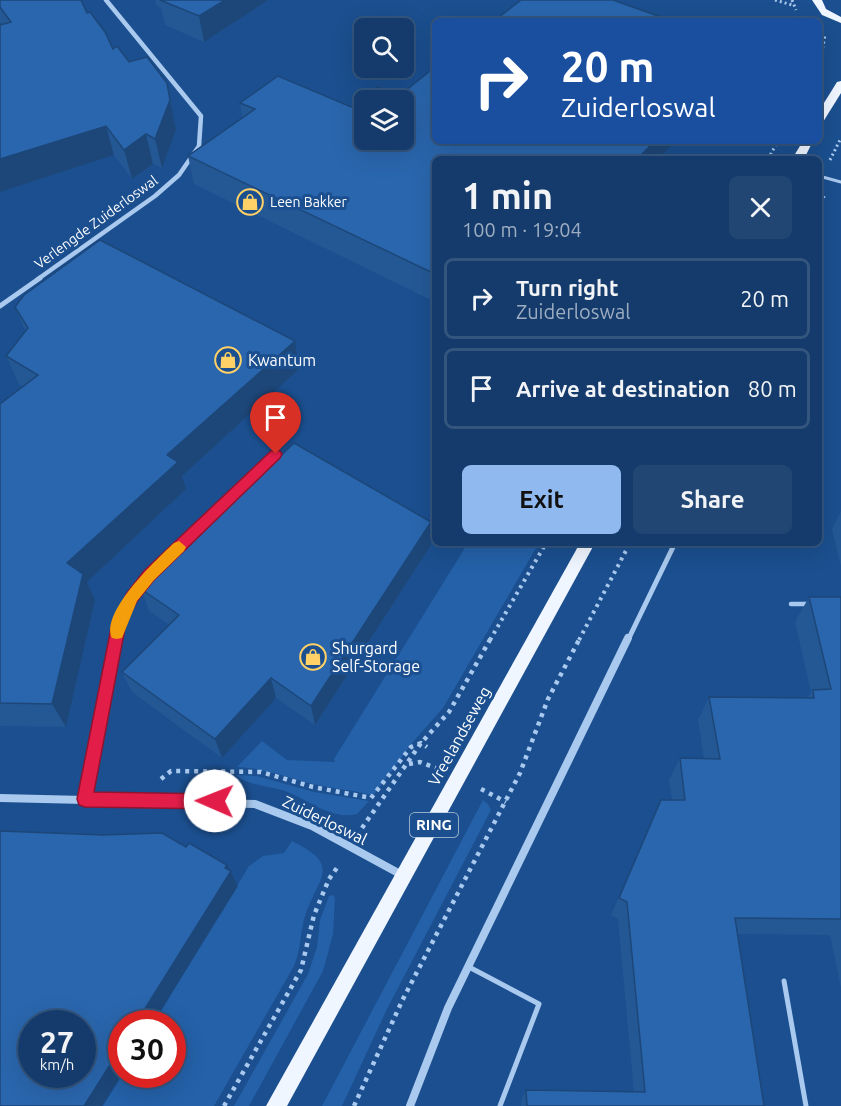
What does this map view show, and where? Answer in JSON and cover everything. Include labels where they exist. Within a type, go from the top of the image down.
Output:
[{"type":"main road","points":[[804,0],[817,2],[825,13],[841,21]]},
{"type":"main road","points":[[822,115],[841,84]]},
{"type":"main road","name":"Vreelandseweg","points":[[277,1106],[586,546]]},
{"type":"street","name":"Verlengde Zuiderloswal","points":[[0,306],[155,196],[178,175],[199,146],[201,116],[108,0]]},
{"type":"street","points":[[85,799],[119,623],[132,597],[149,576],[276,454]]},
{"type":"street","points":[[410,1106],[448,1008],[674,546]]},
{"type":"street","name":"Zuiderloswal","points":[[0,798],[255,804],[279,811],[320,830],[405,876]]},
{"type":"lane","points":[[822,177],[841,182]]},
{"type":"lane","points":[[791,604],[821,604]]},
{"type":"lane","points":[[468,967],[539,1005],[500,1106]]},
{"type":"lane","points":[[784,981],[806,1106]]},
{"type":"path","points":[[775,0],[792,5]]},
{"type":"path","points":[[822,48],[825,28]]},
{"type":"path","name":"Vreelandseweg","points":[[368,819],[408,764],[420,743],[449,712],[544,546]]},
{"type":"path","points":[[354,1106],[402,1001],[520,773],[548,699],[628,546]]},
{"type":"path","points":[[171,771],[261,772],[313,787],[371,798],[411,747],[420,743],[427,747]]},
{"type":"path","points":[[224,1106],[301,970],[314,915],[329,879],[342,859]]},
{"type":"shaded area","points":[[466,546],[537,546],[443,708],[413,742],[373,796],[237,767],[262,741],[287,760],[335,762],[334,759]]},
{"type":"shaded area","points":[[236,775],[257,776],[314,792],[369,801],[357,814],[339,814],[329,812],[285,791],[251,783]]},
{"type":"shaded area","points":[[483,800],[491,810],[387,1009],[342,1106],[322,1106]]},
{"type":"shaded area","points":[[292,841],[307,850],[322,865],[320,881],[305,916],[294,966],[214,1106],[103,1106],[114,1088],[186,1088],[186,1010],[162,1010],[249,866],[263,856],[284,853]]},
{"type":"shaded area","points":[[329,896],[335,897],[333,934],[323,971],[249,1106],[234,1106],[308,974],[317,947],[320,920]]},
{"type":"building","points":[[0,0],[81,0],[87,13],[90,12],[105,32],[113,49],[117,46],[129,62],[147,57],[167,83],[170,100],[155,139],[146,134],[124,150],[106,126],[0,159],[0,25],[11,22],[0,7]]},
{"type":"building","points":[[160,0],[225,0],[199,16]]},
{"type":"building","points":[[521,0],[613,0],[664,18],[498,18]]},
{"type":"building","points":[[432,69],[432,144],[652,144],[640,156],[432,156],[432,273],[188,156],[255,109],[240,103],[278,76],[351,107],[354,105],[354,150],[414,150],[414,90],[406,90]]},
{"type":"building","points":[[100,240],[295,341],[167,455],[178,462],[67,563],[83,574],[52,704],[0,703],[0,404],[38,375],[6,356],[28,328],[15,307],[24,295]]},
{"type":"building","points":[[294,443],[431,522],[311,706],[271,678],[215,739],[122,672],[179,615],[141,589]]},
{"type":"building","points":[[809,597],[841,597],[841,919],[735,918],[764,1106],[527,1106],[526,1090],[645,1092],[627,902],[619,898],[661,800],[685,800],[680,758],[720,759],[709,697],[814,698],[813,690],[831,689]]},
{"type":"building","points":[[0,831],[103,835],[162,833],[186,847],[189,843],[227,865],[225,868],[231,871],[144,1010],[108,1010],[108,1068],[96,1087],[96,1010],[18,1010],[18,1088],[95,1088],[84,1106],[0,1106]]},
{"type":"slow traffic","points":[[117,633],[119,623],[132,597],[149,576],[179,547]]},
{"type":"place","name":"Leen Bakker","points":[[250,202]]},
{"type":"place","name":"Kwantum","points":[[228,360]]},
{"type":"place","name":"Shurgard Self-Storage","points":[[313,657]]},
{"type":"route","points":[[215,801],[85,799],[119,623],[132,597],[149,576],[276,454]]}]
